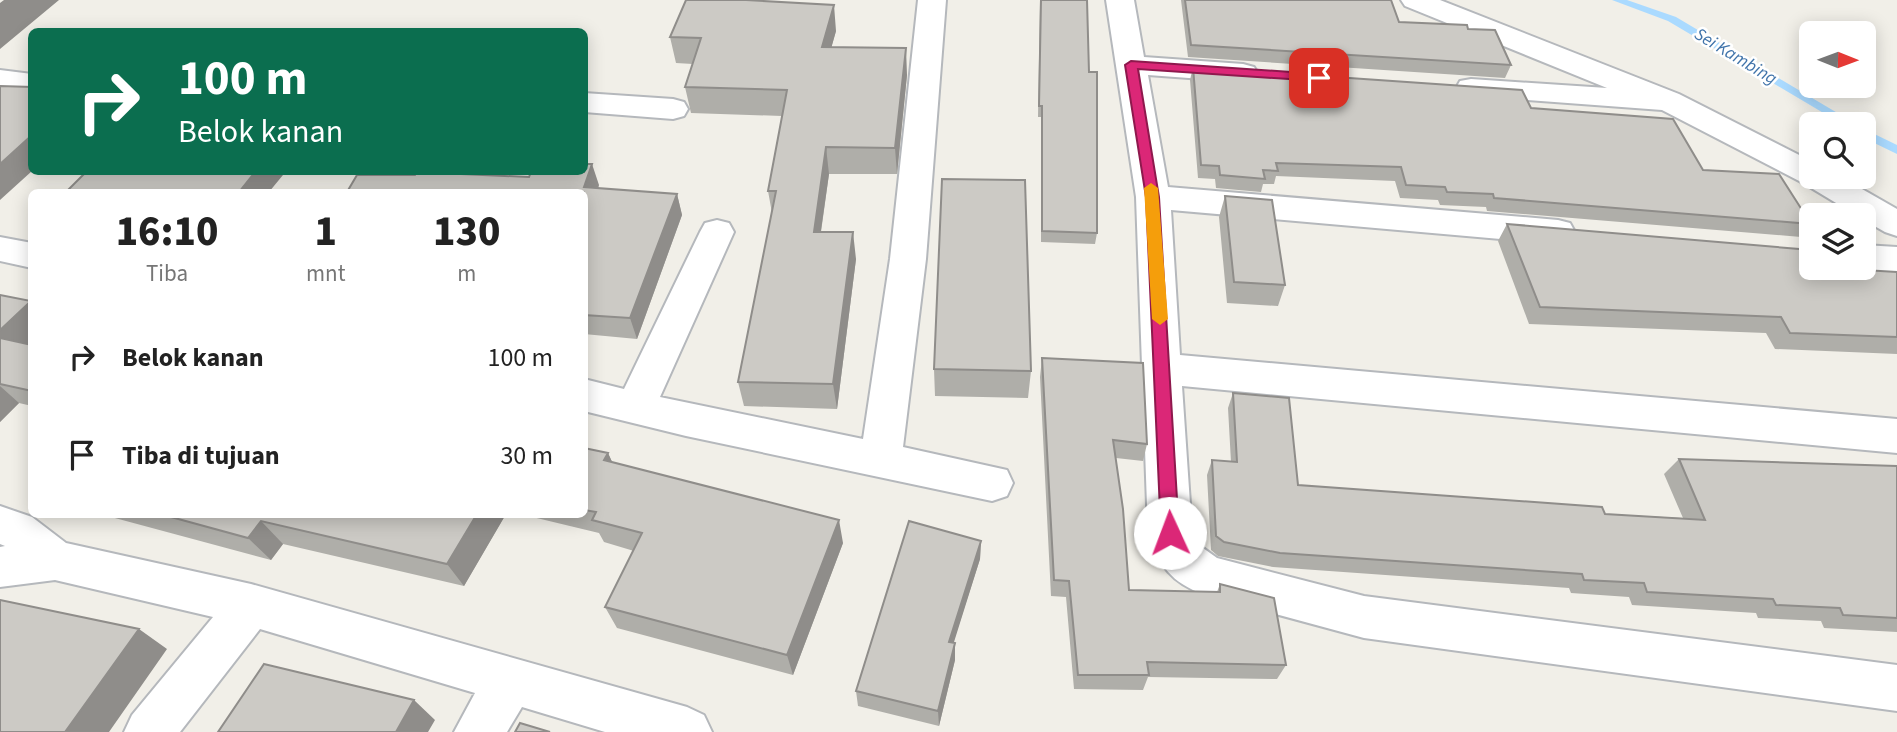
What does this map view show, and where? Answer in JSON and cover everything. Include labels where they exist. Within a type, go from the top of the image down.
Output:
[{"type":"street","points":[[881,457],[908,259],[932,0]]},
{"type":"street","points":[[1120,0],[1153,197],[1170,533],[1179,556],[1205,575],[1364,617],[1897,688]]},
{"type":"street","points":[[1415,0],[1668,101],[1799,169]]},
{"type":"street","points":[[1131,65],[1269,74]]},
{"type":"street","points":[[0,79],[28,82]]},
{"type":"street","points":[[1448,86],[1668,101]]},
{"type":"street","points":[[588,102],[673,109]]},
{"type":"street","points":[[1836,189],[1897,224]]},
{"type":"street","points":[[1153,197],[1592,234]]},
{"type":"street","points":[[635,408],[717,232]]},
{"type":"street","points":[[0,249],[28,255]]},
{"type":"street","points":[[1876,258],[1897,260]]},
{"type":"street","points":[[1163,369],[1897,436]]},
{"type":"street","points":[[588,396],[992,483]]},
{"type":"street","points":[[10,537],[55,560],[251,605],[687,732]]},
{"type":"street","points":[[149,732],[251,605]]},
{"type":"street","points":[[479,732],[510,682]]},
{"type":"building","points":[[686,0],[834,5],[822,47],[906,48],[895,148],[826,147],[814,232],[853,232],[833,384],[738,382],[776,191],[768,191],[787,90],[685,87],[701,38],[670,37]]},
{"type":"building","points":[[1041,0],[1087,0],[1089,72],[1097,72],[1097,233],[1042,231],[1042,106],[1039,106]]},
{"type":"building","points":[[1185,0],[1391,0],[1399,22],[1467,25],[1468,29],[1495,30],[1511,65],[1191,45]]},
{"type":"building","points":[[1193,67],[1522,90],[1531,108],[1673,119],[1703,170],[1779,174],[1799,205],[1799,223],[1447,192],[1445,187],[1406,185],[1401,167],[1276,163],[1278,171],[1263,170],[1265,179],[1220,175],[1219,166],[1201,165]]},
{"type":"building","points":[[0,86],[28,87],[28,139],[0,164]]},
{"type":"building","points":[[588,164],[592,164],[584,187],[677,194],[630,318],[588,315],[588,189],[349,189],[357,175],[588,175]]},
{"type":"building","points":[[83,175],[253,175],[241,189],[69,189]]},
{"type":"building","points":[[942,179],[1025,180],[1031,371],[934,369]]},
{"type":"building","points":[[1225,196],[1272,200],[1285,285],[1234,282]]},
{"type":"building","points":[[1507,224],[1799,249],[1799,280],[1876,280],[1876,271],[1897,272],[1897,337],[1790,333],[1781,317],[1540,307]]},
{"type":"building","points":[[0,295],[28,300],[28,304],[0,330]]},
{"type":"building","points":[[0,338],[28,344],[28,390],[0,384]]},
{"type":"building","points":[[1042,358],[1143,363],[1147,444],[1113,440],[1123,509],[1129,590],[1220,592],[1220,584],[1274,598],[1286,665],[1147,662],[1149,675],[1078,675],[1069,581],[1054,580]]},
{"type":"building","points":[[1233,393],[1289,398],[1298,485],[1602,507],[1605,514],[1705,520],[1679,459],[1897,466],[1897,618],[1843,615],[1840,608],[1776,605],[1773,599],[1647,592],[1644,583],[1584,580],[1582,574],[1280,553],[1224,542],[1216,536],[1212,460],[1237,462]]},
{"type":"building","points":[[588,449],[608,453],[604,460],[839,520],[787,655],[605,607],[642,533],[592,520],[596,512],[588,511]]},
{"type":"building","points":[[175,518],[475,518],[447,564],[261,521],[248,538]]},
{"type":"building","points":[[909,521],[981,541],[949,642],[955,643],[938,711],[856,691]]},
{"type":"building","points":[[0,600],[139,629],[65,732],[0,732]]},
{"type":"building","points":[[264,664],[414,700],[396,732],[218,732]]},
{"type":"building","points":[[520,723],[550,732],[515,732]]},
{"type":"waterway","name":"Sei Kambing","points":[[1617,0],[1672,19],[1830,112]]},
{"type":"waterway","name":"Sei Kambing","points":[[1876,139],[1897,150]]},
{"type":"slow traffic","points":[[1151,188],[1160,319]]},
{"type":"route","points":[[1170,533],[1153,197],[1131,65],[1319,78]]}]
